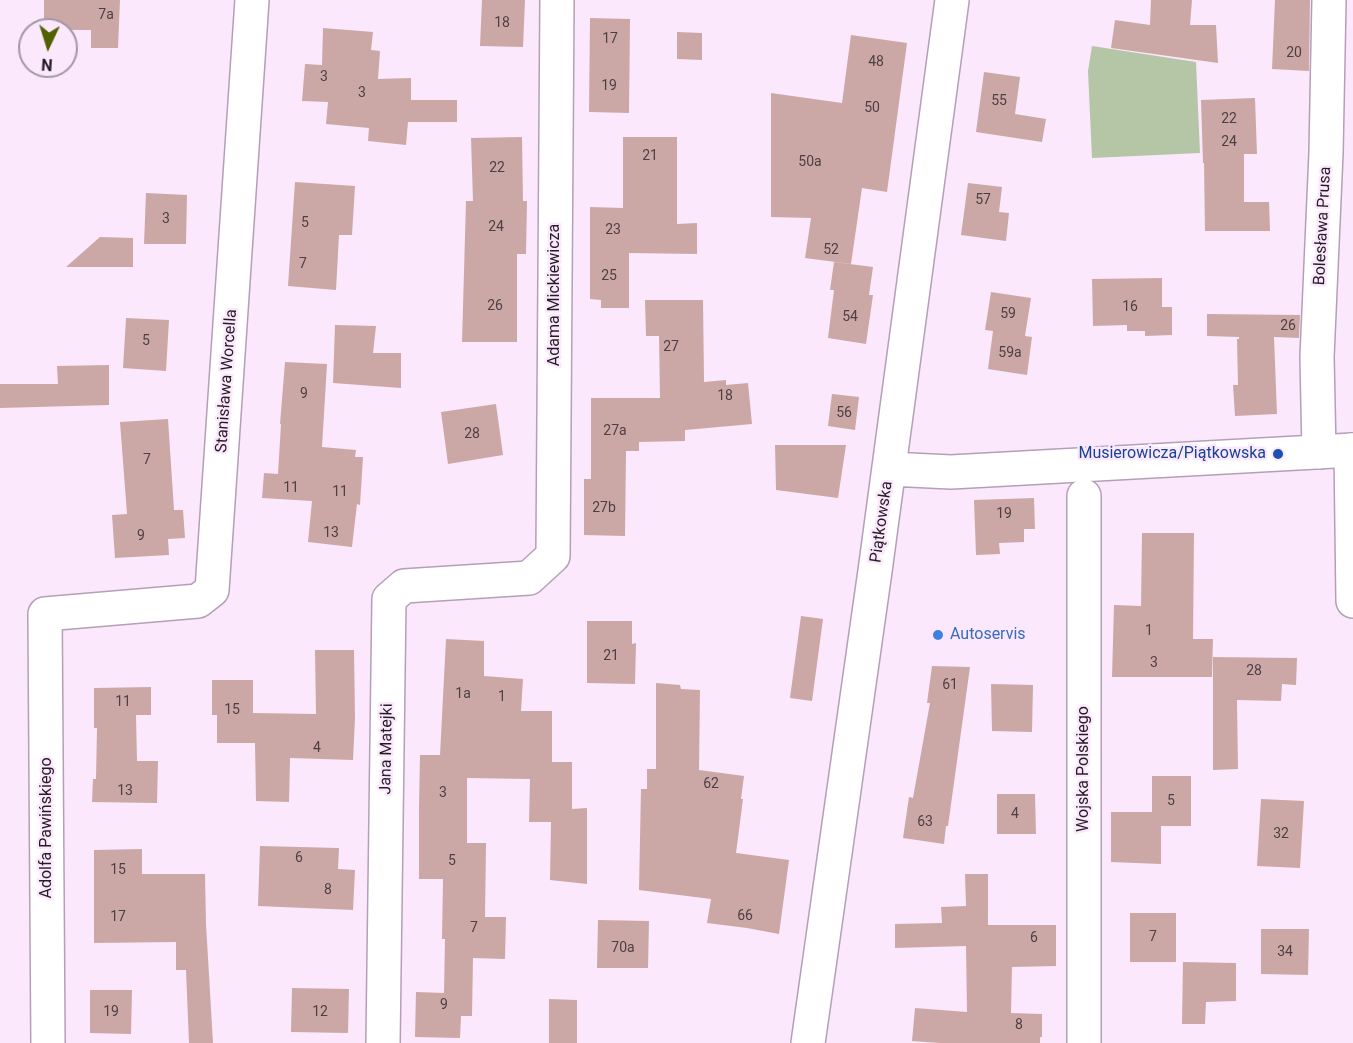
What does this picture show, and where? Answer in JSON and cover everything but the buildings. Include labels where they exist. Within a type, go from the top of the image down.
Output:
[{"type":"street","name":"Stanisława Worcella","points":[[45,614],[198,601],[212,590],[252,0]]},
{"type":"street","name":"Adama Mickiewicza","points":[[529,578],[553,556],[557,0]]},
{"type":"street","name":"Piątkowska","points":[[808,1043],[952,0]]},
{"type":"street","name":"Bolesława Prusa","points":[[1319,452],[1317,357],[1326,153],[1329,0]]},
{"type":"street","points":[[889,469],[951,472],[1352,450],[1353,600]]},
{"type":"street","name":"Wojska Polskiego","points":[[1084,496],[1084,1043]]},
{"type":"street","name":"Jana Matejki","points":[[383,1043],[389,599],[404,586],[529,578]]},
{"type":"street","name":"Adolfa Pawińskiego","points":[[45,614],[48,1043]]},
{"type":"green space","points":[[1092,46],[1196,62],[1200,153],[1092,158],[1088,71]]},
{"type":"place","name":"Musierowicza/Piątkowska","points":[[1278,454]]},
{"type":"place","name":"Autoservis","points":[[938,635]]}]
